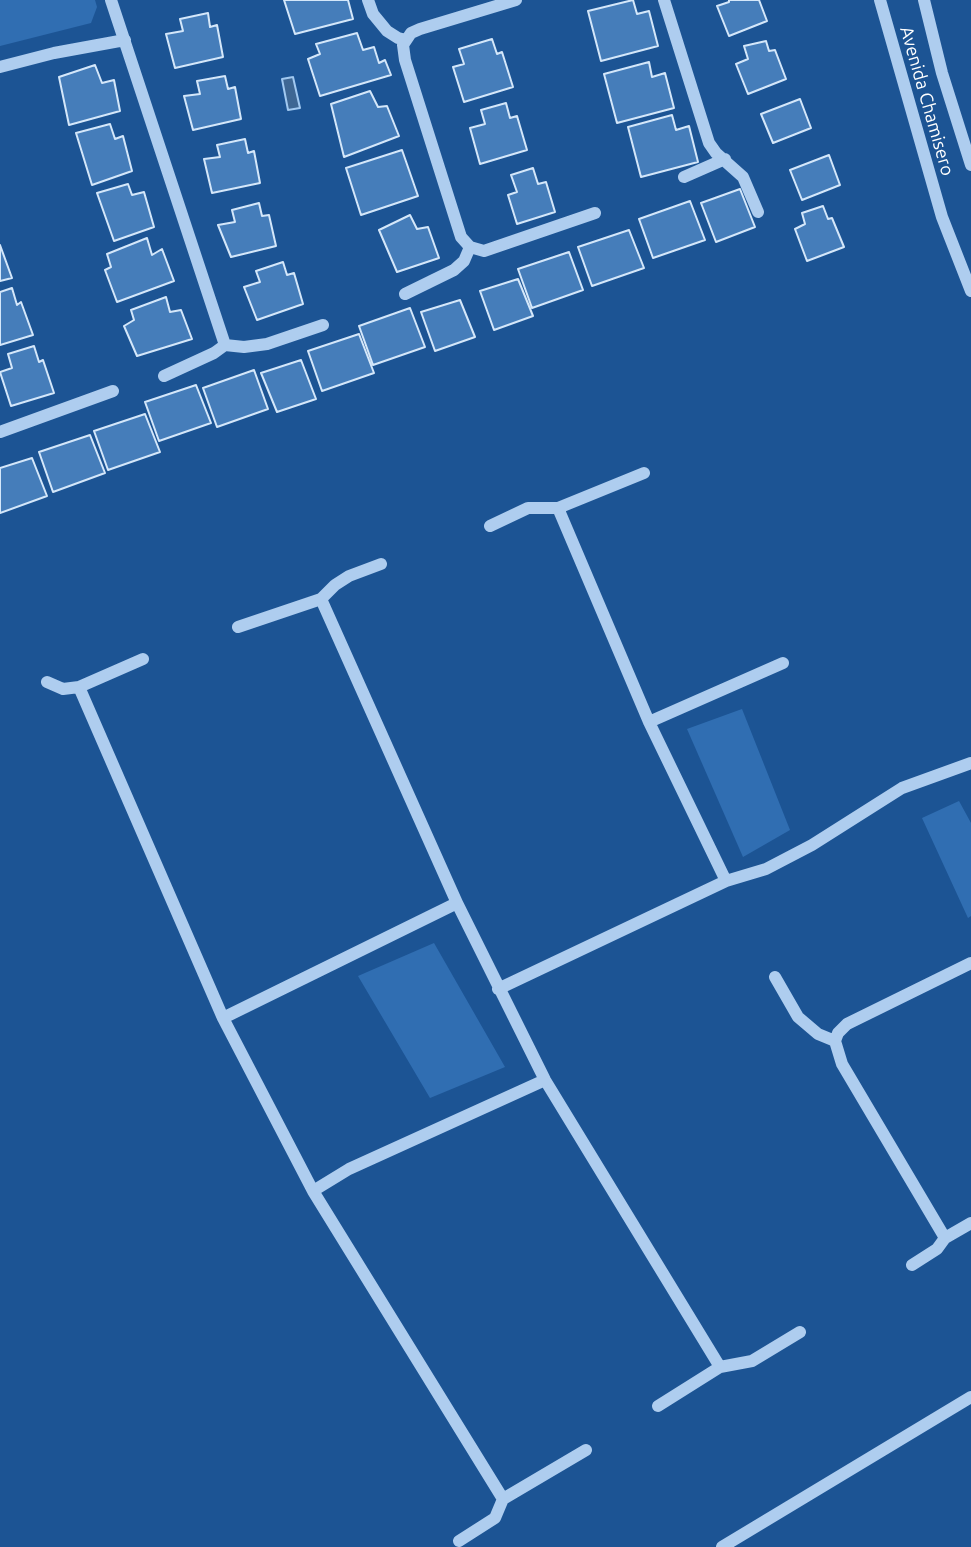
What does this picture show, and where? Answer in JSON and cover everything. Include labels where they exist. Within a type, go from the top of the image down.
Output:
[{"type":"street","points":[[111,0],[225,345]]},
{"type":"street","points":[[368,0],[373,14],[387,31],[406,40]]},
{"type":"street","points":[[516,0],[420,29],[411,33],[402,45],[461,237],[470,247],[484,251],[595,213]]},
{"type":"street","points":[[664,0],[709,143],[716,153],[743,177],[758,212]]},
{"type":"street","name":"Avenida Chamisero","points":[[880,0],[942,216],[971,291]]},
{"type":"street","name":"Avenida Chamisero","points":[[924,0],[942,73],[971,165]]},
{"type":"street","points":[[0,67],[54,53],[125,40]]},
{"type":"street","points":[[684,177],[725,159]]},
{"type":"street","points":[[405,294],[454,270],[464,261],[470,247]]},
{"type":"street","points":[[164,376],[215,354],[225,345],[244,347],[267,344],[323,325]]},
{"type":"street","points":[[0,432],[113,391]]},
{"type":"street","points":[[490,526],[528,508],[558,508],[645,473]]},
{"type":"street","points":[[558,508],[649,723],[726,881]]},
{"type":"street","points":[[238,627],[321,599],[349,576],[381,564]]},
{"type":"street","points":[[321,599],[457,903],[545,1080],[720,1367]]},
{"type":"street","points":[[47,682],[63,689],[79,687],[143,659]]},
{"type":"street","points":[[649,723],[783,663]]},
{"type":"street","points":[[79,687],[223,1018],[313,1191],[503,1499]]},
{"type":"street","points":[[498,989],[726,881],[766,869],[812,845],[902,788],[970,764]]},
{"type":"street","points":[[223,1018],[457,903]]},
{"type":"street","points":[[945,1238],[842,1064],[835,1041],[838,1033],[847,1024],[971,963]]},
{"type":"street","points":[[775,977],[798,1017],[818,1034],[835,1041]]},
{"type":"street","points":[[313,1191],[349,1169],[545,1080]]},
{"type":"street","points":[[912,1265],[937,1249],[945,1238],[971,1223]]},
{"type":"street","points":[[658,1406],[720,1367],[752,1361],[800,1332]]},
{"type":"street","points":[[722,1547],[971,1397]]},
{"type":"street","points":[[459,1541],[495,1518],[503,1499],[586,1450]]},
{"type":"shaded area","points":[[0,0],[95,0],[97,7],[91,23],[0,46]]},
{"type":"shaded area","points":[[293,77],[300,108],[288,110],[282,79]]},
{"type":"shaded area","points":[[742,709],[790,830],[743,857],[687,729]]},
{"type":"shaded area","points":[[959,801],[971,823],[971,916],[968,918],[922,818]]},
{"type":"shaded area","points":[[434,943],[505,1067],[430,1098],[358,976]]},
{"type":"building","points":[[284,0],[348,0],[353,19],[295,34]]},
{"type":"building","points":[[633,0],[637,14],[649,11],[658,46],[601,61],[588,11]]},
{"type":"building","points":[[729,0],[759,0],[767,21],[729,36],[717,6]]},
{"type":"building","points":[[208,13],[210,27],[217,25],[223,57],[175,68],[166,34],[183,31],[180,19]]},
{"type":"building","points":[[357,33],[363,50],[374,47],[379,63],[385,60],[391,75],[320,96],[308,59],[320,54],[316,44]]},
{"type":"building","points":[[492,39],[497,54],[502,52],[513,87],[464,102],[453,67],[464,64],[459,49]]},
{"type":"building","points":[[766,41],[769,51],[775,50],[786,79],[748,94],[736,64],[748,59],[744,46]]},
{"type":"building","points":[[649,62],[652,77],[665,73],[674,108],[617,123],[604,74]]},
{"type":"building","points":[[95,65],[102,83],[114,80],[120,111],[69,125],[59,77]]},
{"type":"building","points":[[225,76],[228,89],[235,87],[241,119],[193,130],[184,96],[200,94],[197,81]]},
{"type":"building","points":[[370,91],[378,107],[387,106],[399,136],[344,157],[331,104]]},
{"type":"building","points":[[800,99],[811,128],[773,143],[761,114]]},
{"type":"building","points":[[506,103],[510,118],[517,116],[527,150],[480,164],[470,128],[485,124],[481,110]]},
{"type":"building","points":[[672,115],[676,130],[689,126],[698,162],[641,177],[628,127]]},
{"type":"building","points":[[110,124],[115,139],[123,136],[132,171],[92,185],[76,133]]},
{"type":"building","points":[[245,139],[248,153],[254,151],[260,183],[212,193],[204,159],[220,157],[217,145]]},
{"type":"building","points":[[402,150],[418,196],[361,215],[346,168]]},
{"type":"building","points":[[829,155],[840,185],[802,200],[790,170]]},
{"type":"building","points":[[533,168],[538,184],[546,182],[555,212],[517,224],[508,195],[517,192],[511,175]]},
{"type":"building","points":[[128,184],[132,195],[144,192],[154,227],[114,241],[97,193]]},
{"type":"building","points":[[740,189],[755,227],[716,242],[701,203]]},
{"type":"building","points":[[690,201],[705,240],[653,258],[639,219]]},
{"type":"building","points":[[259,203],[262,216],[269,215],[276,246],[231,257],[218,225],[235,222],[232,210]]},
{"type":"building","points":[[823,206],[828,219],[832,218],[844,247],[807,261],[795,229],[805,224],[802,213]]},
{"type":"building","points":[[410,215],[417,229],[428,227],[439,258],[397,272],[379,230]]},
{"type":"building","points":[[629,230],[644,268],[592,286],[578,247]]},
{"type":"building","points":[[147,238],[152,255],[162,249],[174,281],[117,302],[105,270],[111,267],[107,254]]},
{"type":"building","points":[[0,245],[12,278],[0,281]]},
{"type":"building","points":[[569,252],[583,290],[532,308],[518,269]]},
{"type":"building","points":[[283,262],[287,275],[294,273],[303,304],[257,320],[244,287],[260,282],[256,271]]},
{"type":"building","points":[[518,279],[533,316],[494,330],[480,291]]},
{"type":"building","points":[[12,288],[17,305],[21,302],[33,335],[0,345],[0,292]]},
{"type":"building","points":[[166,297],[170,312],[181,310],[192,339],[137,356],[124,326],[134,320],[131,310]]},
{"type":"building","points":[[460,300],[475,337],[435,351],[421,312]]},
{"type":"building","points":[[410,308],[425,347],[373,365],[359,326]]},
{"type":"building","points":[[359,334],[374,373],[322,391],[308,351]]},
{"type":"building","points":[[34,346],[39,362],[43,360],[54,393],[11,406],[0,372],[12,368],[8,354]]},
{"type":"building","points":[[301,360],[316,399],[277,412],[261,373]]},
{"type":"building","points":[[254,370],[268,409],[217,427],[203,388]]},
{"type":"building","points":[[196,385],[211,423],[159,441],[145,402]]},
{"type":"building","points":[[145,414],[160,452],[108,470],[94,431]]},
{"type":"building","points":[[90,435],[105,473],[53,492],[39,452]]},
{"type":"building","points":[[32,458],[47,496],[0,513],[0,468]]}]
